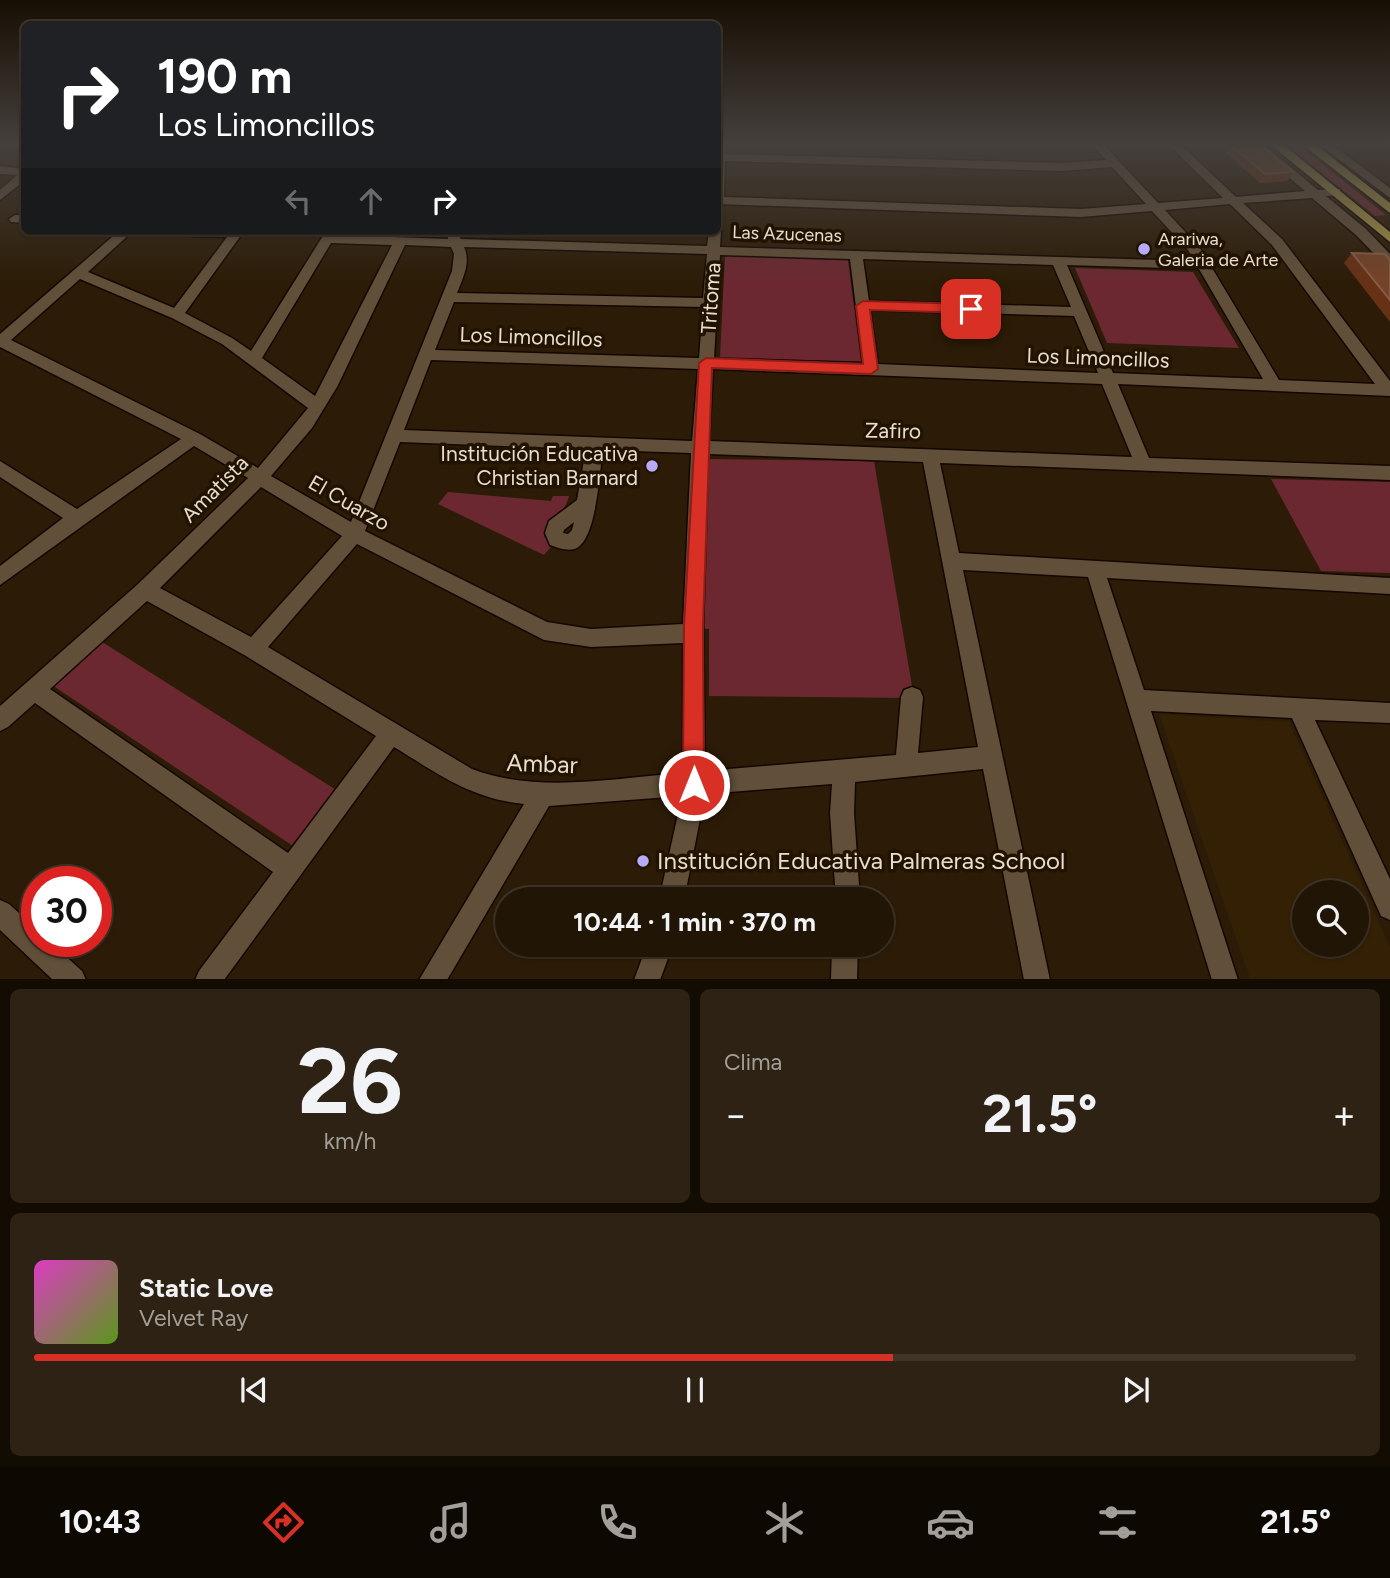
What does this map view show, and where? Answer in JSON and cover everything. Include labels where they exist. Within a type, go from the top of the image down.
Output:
[{"type":"main road","points":[[1367,191],[1390,209]]},
{"type":"main road","points":[[1336,192],[1388,233]]},
{"type":"street","points":[[1141,191],[1193,248],[1275,386]]},
{"type":"street","points":[[1224,191],[1277,242],[1389,390]]},
{"type":"street","points":[[1313,191],[1361,232],[1390,262]]},
{"type":"street","points":[[721,199],[1081,212],[1336,192]]},
{"type":"street","points":[[0,342],[123,235]]},
{"type":"street","points":[[177,315],[235,235]]},
{"type":"street","points":[[253,360],[330,235]]},
{"type":"street","name":"Las Azucenas","points":[[330,235],[400,242],[454,237],[714,249],[1203,265]]},
{"type":"street","name":"Tritoma","points":[[674,887],[694,803],[694,633],[700,449],[715,235]]},
{"type":"street","points":[[253,649],[355,534],[462,262],[454,237]]},
{"type":"street","name":"Amatista","points":[[0,720],[145,590],[260,477],[306,424],[330,387],[400,242]]},
{"type":"street","points":[[856,254],[871,369]]},
{"type":"street","points":[[1058,260],[1144,465]]},
{"type":"street","points":[[80,274],[177,315],[227,341],[317,406]]},
{"type":"street","points":[[450,297],[710,303]]},
{"type":"street","points":[[863,306],[1080,312]]},
{"type":"street","name":"El Cuarzo","points":[[0,342],[194,438],[355,534],[544,631],[591,638],[694,633]]},
{"type":"street","name":"Los Limoncillos","points":[[427,355],[871,369],[1389,390]]},
{"type":"street","name":"Zafiro","points":[[394,436],[1390,473]]},
{"type":"street","points":[[0,577],[77,518],[194,438]]},
{"type":"street","points":[[586,503],[595,445]]},
{"type":"street","points":[[930,454],[1037,979]]},
{"type":"street","points":[[0,468],[77,518]]},
{"type":"street","points":[[953,561],[1390,586]]},
{"type":"street","points":[[1095,569],[1225,979]]},
{"type":"street","name":"Ambar","points":[[145,590],[253,649],[465,778],[497,790],[543,795],[694,785],[990,757]]},
{"type":"street","points":[[34,690],[290,869]]},
{"type":"street","points":[[906,765],[912,697]]},
{"type":"street","points":[[1136,700],[1390,713]]},
{"type":"street","points":[[1299,709],[1390,907]]},
{"type":"street","points":[[208,979],[392,733]]},
{"type":"street","points":[[844,772],[842,813],[847,887]]},
{"type":"street","points":[[432,979],[543,795]]},
{"type":"street","points":[[0,913],[73,979]]},
{"type":"street","points":[[647,979],[655,957]]},
{"type":"street","points":[[844,979],[845,957]]},
{"type":"shaded area","points":[[1344,191],[1355,191],[1386,215],[1375,216]]},
{"type":"shaded area","points":[[725,256],[848,260],[861,362],[720,357]]},
{"type":"shaded area","points":[[1075,268],[1193,272],[1239,348],[1107,343]]},
{"type":"shaded area","points":[[702,459],[874,461],[914,698],[709,696],[709,629],[698,628]]},
{"type":"shaded area","points":[[1271,479],[1390,482],[1390,573],[1321,571]]},
{"type":"shaded area","points":[[448,492],[551,501],[553,496],[569,496],[564,508],[546,529],[544,536],[551,547],[544,555],[438,504]]},
{"type":"shaded area","points":[[99,640],[341,793],[299,850],[52,685]]},
{"type":"shaded area","points":[[1159,714],[1289,722],[1360,880],[1292,880],[1292,957],[1369,957],[1369,900],[1390,947],[1390,979],[1250,979]]},
{"type":"building","points":[[1352,253],[1385,254],[1390,260],[1390,300]]},
{"type":"place","name":"Arariwa, Galeria de Arte","points":[[1144,249]]},
{"type":"place","name":"Institución Educativa Christian Barnard","points":[[652,466]]},
{"type":"place","name":"Institución Educativa Palmeras School","points":[[643,861]]},
{"type":"route","points":[[694,785],[694,626],[706,363],[871,369],[863,306],[971,309]]}]
